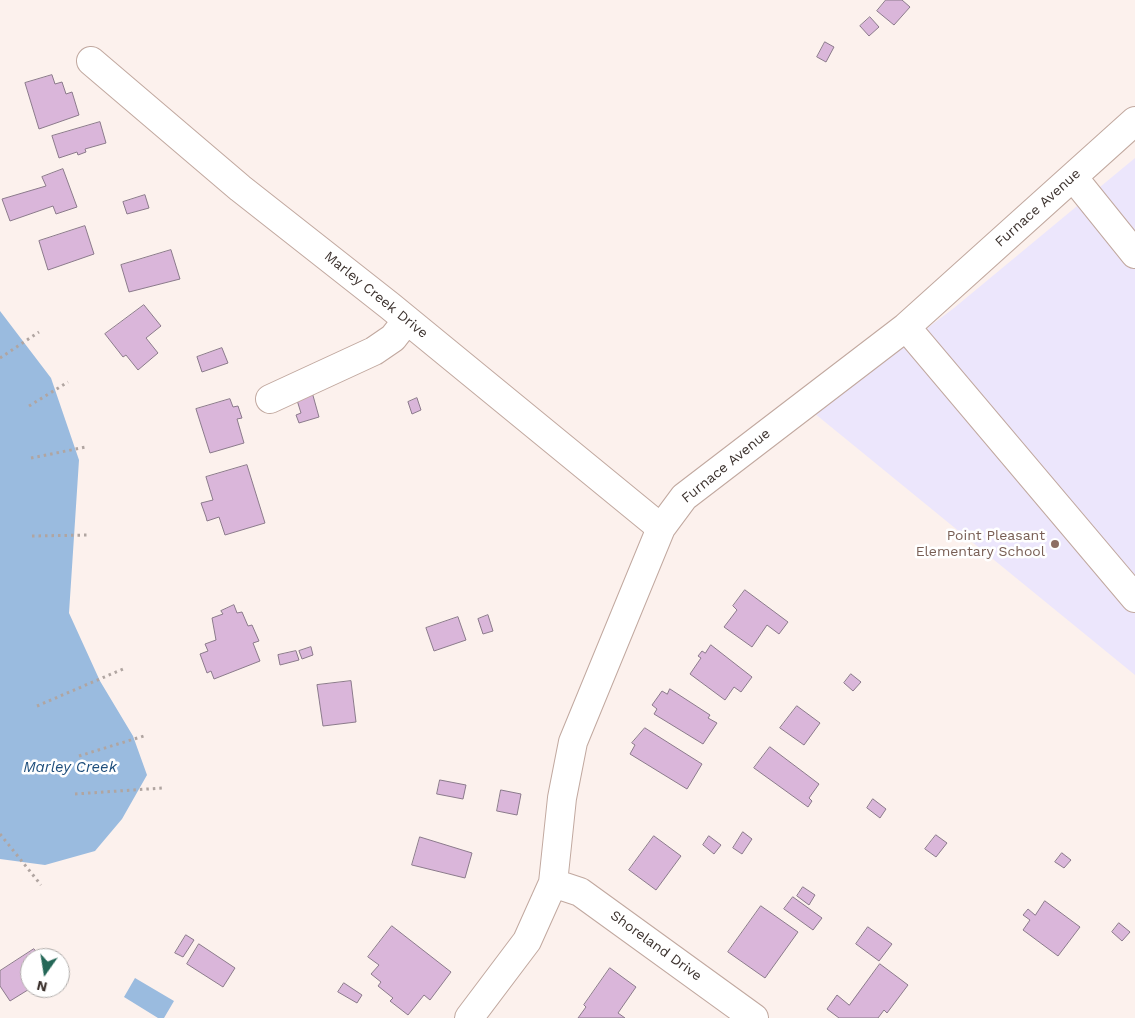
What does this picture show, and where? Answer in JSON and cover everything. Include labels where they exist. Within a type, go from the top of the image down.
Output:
[{"type":"street","name":"Marley Creek Drive","points":[[91,61],[240,188],[407,320],[661,528]]},
{"type":"street","name":"Furnace Avenue","points":[[469,1018],[526,941],[553,883],[562,798],[573,742],[661,528],[684,497],[906,327],[1135,121]]},
{"type":"street","points":[[1073,177],[1135,254]]},
{"type":"street","points":[[270,399],[374,351],[392,338],[407,320]]},
{"type":"street","points":[[906,327],[1133,593]]},
{"type":"street","name":"Shoreland Drive","points":[[553,883],[580,892],[754,1018]]},
{"type":"path","points":[[0,358],[39,332]]},
{"type":"path","points":[[29,406],[68,382]]},
{"type":"path","points":[[31,458],[86,446]]},
{"type":"path","points":[[32,536],[90,535]]},
{"type":"path","points":[[37,706],[123,669]]},
{"type":"path","points":[[79,756],[147,735]]},
{"type":"path","points":[[75,794],[162,788]]},
{"type":"path","points":[[0,834],[41,886]]},
{"type":"shaded area","name":"Point Pleasant Elementary School","points":[[1135,158],[1135,675],[814,413],[954,308]]},
{"type":"water","name":"Marley Creek","points":[[0,311],[51,378],[79,460],[69,613],[100,681],[133,736],[147,775],[122,819],[95,851],[45,865],[0,859]]},
{"type":"water","points":[[135,978],[174,1001],[164,1018],[158,1018],[124,997]]},
{"type":"building","points":[[886,0],[902,0],[910,7],[894,25],[877,11]]},
{"type":"building","points":[[870,17],[879,27],[869,36],[860,26]]},
{"type":"building","points":[[825,42],[834,47],[826,62],[817,57]]},
{"type":"building","points":[[52,75],[55,84],[62,82],[66,94],[72,92],[79,115],[39,129],[25,83]]},
{"type":"building","points":[[100,122],[106,143],[85,149],[86,152],[78,155],[77,152],[59,158],[52,136]]},
{"type":"building","points":[[63,169],[77,207],[56,214],[53,206],[10,221],[2,199],[46,186],[42,177]]},
{"type":"building","points":[[145,195],[149,208],[127,214],[123,202]]},
{"type":"building","points":[[85,226],[94,254],[48,270],[39,241]]},
{"type":"building","points":[[171,250],[180,279],[129,292],[121,265]]},
{"type":"building","points":[[144,305],[161,326],[146,338],[158,353],[138,370],[126,355],[123,357],[105,334]]},
{"type":"building","points":[[222,348],[228,363],[202,372],[197,357]]},
{"type":"building","points":[[312,392],[319,417],[299,423],[296,415],[301,413],[296,397]]},
{"type":"building","points":[[417,398],[421,410],[412,414],[408,402]]},
{"type":"building","points":[[230,399],[233,407],[238,406],[242,418],[237,419],[244,443],[210,453],[196,409]]},
{"type":"building","points":[[247,465],[265,523],[225,535],[219,517],[207,521],[201,503],[213,500],[206,477]]},
{"type":"building","points":[[745,590],[788,622],[779,634],[767,625],[752,647],[724,627],[737,610],[733,606]]},
{"type":"building","points":[[234,605],[237,613],[242,612],[248,626],[252,625],[259,641],[253,643],[260,661],[214,679],[211,671],[207,673],[200,654],[208,651],[205,644],[216,640],[212,618],[223,614],[221,611]]},
{"type":"building","points":[[488,615],[493,631],[483,634],[478,619]]},
{"type":"building","points":[[458,617],[466,640],[434,651],[426,628]]},
{"type":"building","points":[[711,645],[752,677],[741,692],[734,687],[725,700],[690,674],[701,658],[698,656],[702,651],[705,653]]},
{"type":"building","points":[[311,647],[313,655],[302,659],[299,651]]},
{"type":"building","points":[[296,651],[299,660],[280,665],[278,655]]},
{"type":"building","points":[[851,674],[861,682],[853,691],[844,683]]},
{"type":"building","points":[[351,681],[356,722],[323,726],[317,685]]},
{"type":"building","points":[[670,689],[710,715],[708,718],[717,723],[703,744],[654,714],[657,709],[652,705],[662,691],[667,694]]},
{"type":"building","points":[[797,706],[820,723],[804,745],[780,728]]},
{"type":"building","points":[[645,728],[702,764],[687,789],[630,754],[635,745],[632,743]]},
{"type":"building","points":[[770,747],[819,784],[809,798],[812,801],[808,807],[754,768]]},
{"type":"building","points":[[440,780],[466,785],[463,799],[437,794]]},
{"type":"building","points":[[501,790],[521,794],[517,815],[497,811]]},
{"type":"building","points":[[873,799],[886,809],[880,818],[867,808]]},
{"type":"building","points":[[743,832],[752,839],[742,854],[733,848]]},
{"type":"building","points":[[936,835],[947,843],[936,857],[925,849]]},
{"type":"building","points":[[654,836],[681,856],[656,890],[629,870]]},
{"type":"building","points":[[709,836],[721,845],[714,854],[703,845]]},
{"type":"building","points":[[420,837],[472,853],[465,878],[412,865]]},
{"type":"building","points":[[1062,853],[1071,860],[1064,868],[1055,862]]},
{"type":"building","points":[[803,887],[815,895],[809,905],[797,896]]},
{"type":"building","points":[[793,897],[822,918],[813,930],[784,909]]},
{"type":"building","points":[[1045,901],[1080,927],[1058,956],[1023,930],[1030,920],[1023,915],[1028,909],[1035,915]]},
{"type":"building","points":[[761,906],[798,932],[765,978],[728,952]]},
{"type":"building","points":[[1119,923],[1130,932],[1122,941],[1112,932]]},
{"type":"building","points":[[392,926],[451,972],[430,1000],[424,995],[408,1015],[390,1001],[393,998],[378,986],[381,982],[371,974],[379,965],[368,957]]},
{"type":"building","points":[[868,927],[892,944],[879,961],[856,944]]},
{"type":"building","points":[[186,935],[194,940],[183,957],[175,953]]},
{"type":"building","points":[[199,944],[235,968],[223,987],[187,964]]},
{"type":"building","points":[[20,958],[20,995],[10,1001],[0,986],[0,971]]},
{"type":"building","points":[[880,964],[908,985],[887,1013],[884,1010],[878,1018],[839,1018],[827,1009],[837,995],[849,1005]]},
{"type":"building","points":[[610,968],[636,987],[618,1013],[625,1018],[578,1018],[586,1007],[584,1005]]},
{"type":"building","points":[[344,983],[362,995],[357,1003],[338,992]]},
{"type":"place","name":"Point Pleasant Elementary School","points":[[1055,544]]}]
